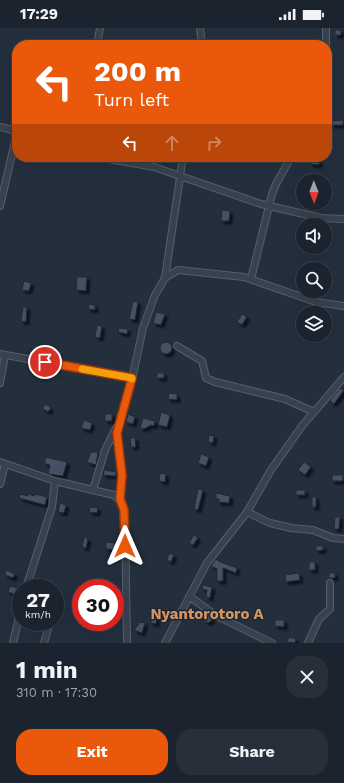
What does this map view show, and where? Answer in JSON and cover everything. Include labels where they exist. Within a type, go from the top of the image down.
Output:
[{"type":"street","points":[[98,40],[100,28]]},
{"type":"street","points":[[200,28],[201,40]]},
{"type":"street","points":[[326,28],[326,40]]},
{"type":"street","points":[[0,127],[12,131]]},
{"type":"street","points":[[0,206],[12,154]]},
{"type":"street","points":[[129,162],[154,166],[254,202],[321,218],[344,219]]},
{"type":"street","points":[[120,499],[122,481],[117,440],[118,426],[132,378],[142,328],[152,301],[165,278],[182,162]]},
{"type":"street","points":[[251,279],[276,184],[288,162]]},
{"type":"street","points":[[165,278],[178,270],[251,279],[316,302],[344,306]]},
{"type":"street","points":[[177,346],[202,361],[206,378],[215,382],[285,399],[314,412]]},
{"type":"street","points":[[0,383],[2,354],[132,378]]},
{"type":"street","points":[[167,642],[207,563],[246,512],[271,470],[314,412],[344,377]]},
{"type":"street","points":[[93,490],[105,450],[118,426]]},
{"type":"street","points":[[0,484],[2,463],[56,481],[114,495],[120,499],[123,504],[125,518],[127,643]]},
{"type":"street","points":[[29,579],[52,507],[56,481]]},
{"type":"street","points":[[246,512],[270,523],[291,528],[313,530],[333,538],[344,539]]},
{"type":"street","points":[[308,643],[319,619],[330,609],[330,583]]},
{"type":"street","points":[[189,596],[216,615],[272,643]]},
{"type":"street","points":[[13,643],[16,631]]},
{"type":"street","points":[[44,643],[47,631]]},
{"type":"building","points":[[335,30],[341,30],[341,35],[335,35]]},
{"type":"building","points":[[343,120],[343,125],[332,125],[332,121]]},
{"type":"building","points":[[310,162],[319,162],[319,165],[310,164]]},
{"type":"building","points":[[222,210],[230,211],[229,221],[221,221]]},
{"type":"building","points":[[77,277],[87,277],[86,291],[76,290]]},
{"type":"building","points":[[24,281],[31,283],[29,291],[22,290]]},
{"type":"building","points":[[133,301],[138,302],[135,320],[129,319]]},
{"type":"building","points":[[89,304],[95,305],[95,310],[88,309]]},
{"type":"building","points":[[23,307],[27,307],[26,322],[21,321]]},
{"type":"building","points":[[156,312],[165,314],[161,325],[153,323]]},
{"type":"building","points":[[242,314],[247,317],[242,325],[237,322]]},
{"type":"building","points":[[97,325],[102,326],[100,338],[95,337]]},
{"type":"building","points":[[119,328],[128,329],[127,334],[118,332]]},
{"type":"building","points":[[168,342],[171,343],[171,353],[164,354],[161,353],[160,346],[161,343]]},
{"type":"building","points":[[157,373],[164,373],[164,378],[157,378]]},
{"type":"building","points":[[340,388],[344,390],[334,404],[330,401]]},
{"type":"building","points":[[169,393],[177,394],[177,400],[168,399]]},
{"type":"building","points":[[46,404],[51,408],[48,412],[42,408]]},
{"type":"building","points":[[161,412],[170,415],[167,427],[158,425]]},
{"type":"building","points":[[105,414],[112,414],[112,421],[105,421]]},
{"type":"building","points":[[128,414],[135,417],[133,424],[126,422]]},
{"type":"building","points":[[143,418],[155,421],[154,426],[151,425],[144,429],[140,428]]},
{"type":"building","points":[[84,420],[92,423],[90,430],[81,428]]},
{"type":"building","points":[[209,435],[214,436],[213,443],[208,442]]},
{"type":"building","points":[[130,438],[135,438],[136,447],[131,447]]},
{"type":"building","points":[[91,452],[98,452],[96,465],[87,462]]},
{"type":"building","points":[[201,454],[209,457],[206,466],[198,463]]},
{"type":"building","points":[[45,457],[67,462],[63,476],[48,474],[50,465],[45,464]]},
{"type":"building","points":[[304,462],[311,467],[305,475],[298,470]]},
{"type":"building","points":[[104,470],[116,472],[116,476],[103,475]]},
{"type":"building","points":[[160,473],[166,474],[165,482],[159,481]]},
{"type":"building","points":[[332,475],[343,475],[343,481],[332,481]]},
{"type":"building","points":[[198,489],[203,490],[198,510],[194,509]]},
{"type":"building","points":[[296,490],[305,490],[305,495],[296,495]]},
{"type":"building","points":[[216,493],[230,496],[229,503],[218,502],[219,499],[216,499]]},
{"type":"building","points":[[20,494],[34,496],[35,494],[47,497],[45,505],[19,498]]},
{"type":"building","points":[[312,497],[316,497],[316,507],[312,507]]},
{"type":"building","points":[[60,503],[66,505],[64,513],[58,512]]},
{"type":"building","points":[[90,507],[98,508],[97,513],[89,512]]},
{"type":"building","points":[[335,517],[340,517],[339,529],[334,529]]},
{"type":"building","points":[[194,535],[198,538],[193,545],[189,543]]},
{"type":"building","points":[[84,537],[88,539],[86,548],[82,547]]},
{"type":"building","points":[[106,542],[116,543],[115,550],[106,549]]},
{"type":"building","points":[[316,546],[323,546],[323,550],[316,551]]},
{"type":"building","points":[[169,553],[174,555],[171,562],[167,560]]},
{"type":"building","points":[[216,559],[237,568],[236,573],[223,568],[223,581],[217,581],[217,569],[211,566]]},
{"type":"building","points":[[309,562],[315,562],[315,570],[309,570]]},
{"type":"building","points":[[6,570],[15,574],[13,578],[5,575]]},
{"type":"building","points":[[299,573],[300,580],[286,582],[285,575]]},
{"type":"building","points":[[329,573],[335,573],[335,578],[329,578]]},
{"type":"building","points":[[203,585],[212,587],[210,598],[206,597],[207,590],[202,589]]},
{"type":"building","points":[[10,586],[12,587],[12,593],[8,592]]},
{"type":"building","points":[[151,612],[157,612],[156,624],[151,623]]},
{"type":"building","points":[[208,615],[211,616],[211,622],[208,623],[205,622],[204,619],[205,616]]},
{"type":"building","points":[[275,620],[284,620],[284,627],[275,626]]},
{"type":"building","points":[[140,622],[145,623],[142,633],[134,630]]},
{"type":"building","points":[[289,637],[296,639],[295,643],[287,642]]},
{"type":"slow traffic","points":[[82,369],[132,379]]},
{"type":"district","name":"Nyantorotoro A","points":[[207,614]]},
{"type":"route","points":[[45,362],[132,378],[117,433],[122,475],[120,499],[124,510],[125,546]]}]
